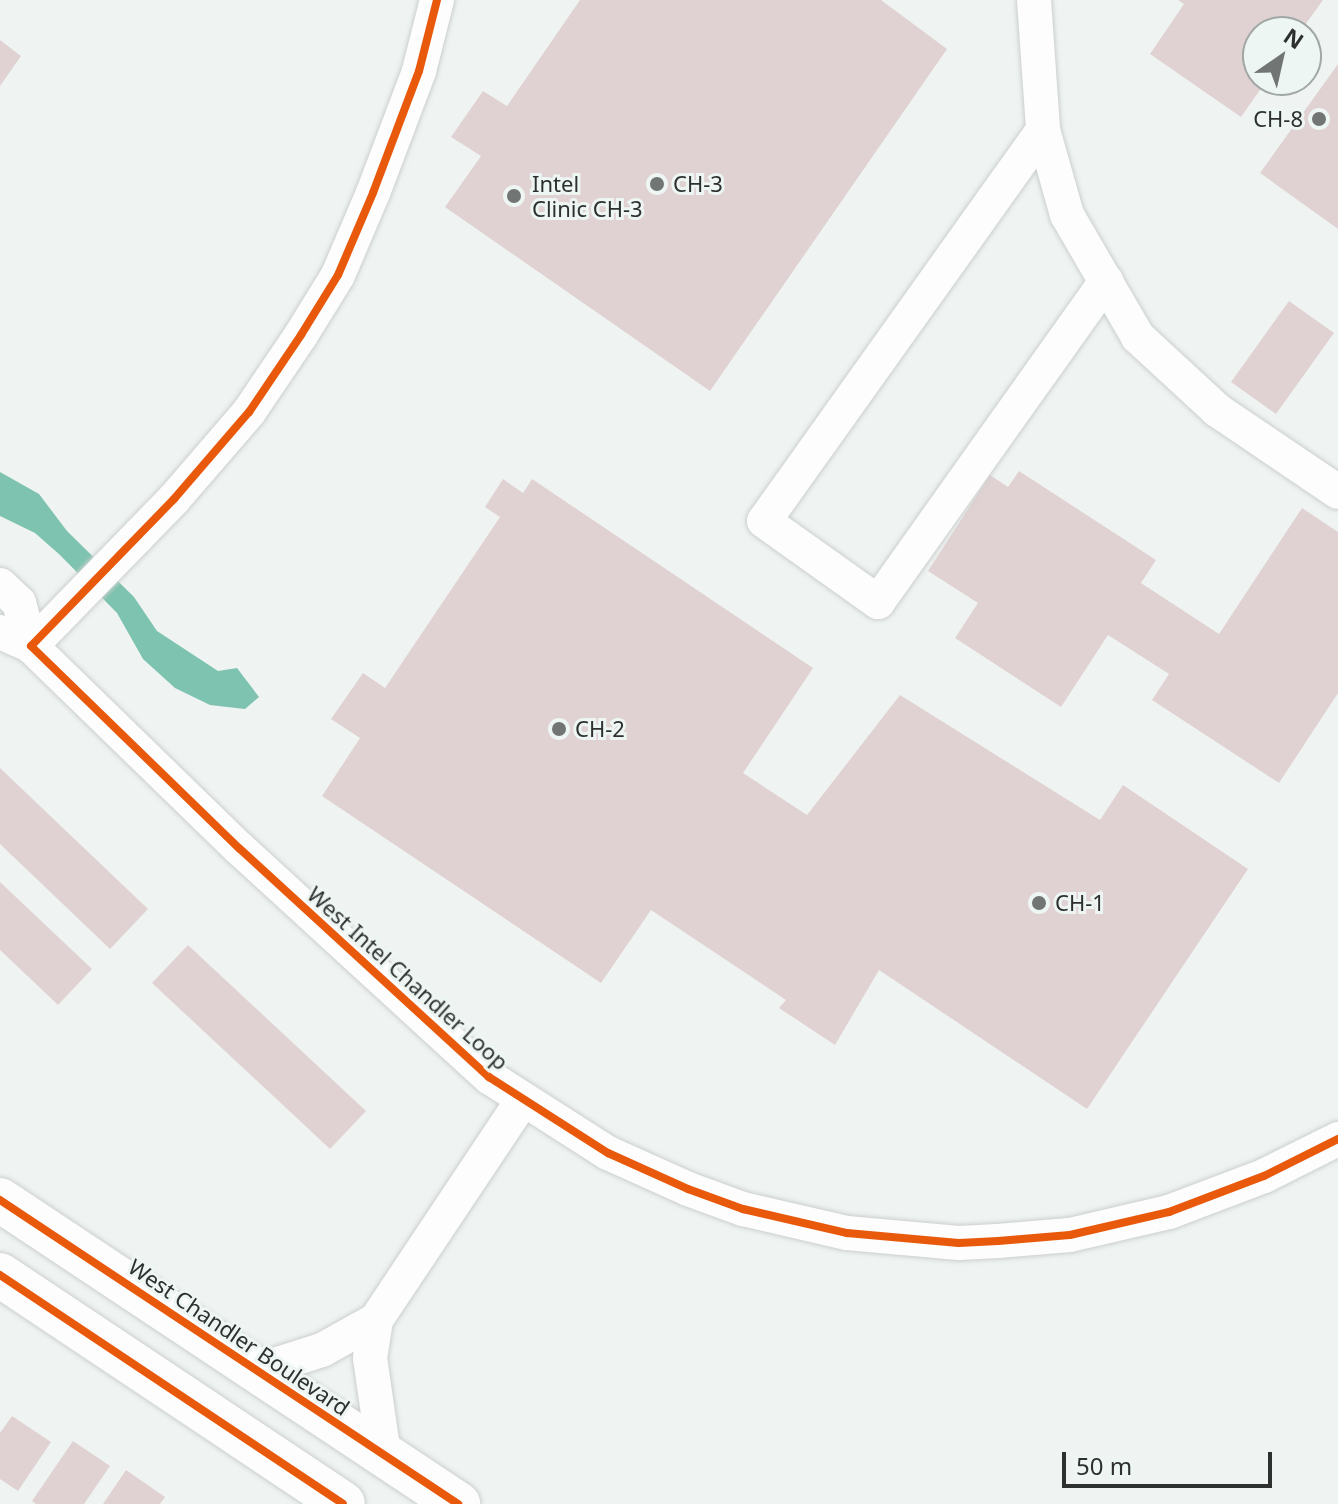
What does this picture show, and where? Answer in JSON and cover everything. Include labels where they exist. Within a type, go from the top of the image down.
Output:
[{"type":"main road","name":"West Chandler Boulevard","points":[[0,1200],[458,1504]]},
{"type":"main road","points":[[0,1275],[343,1504]]},
{"type":"street","points":[[15,639],[97,578],[249,412],[338,275],[419,71],[437,0]]},
{"type":"street","points":[[1034,0],[1043,130],[1067,215],[1138,337],[1217,410],[1338,492]]},
{"type":"street","points":[[1043,130],[764,521],[878,602],[1106,281]]},
{"type":"street","points":[[0,585],[19,603],[15,639]]},
{"type":"street","name":"West Intel Chandler Loop","points":[[15,639],[340,942],[522,1101],[641,1169],[743,1209],[847,1233],[959,1243],[1070,1235],[1169,1212],[1264,1176],[1338,1139]]},
{"type":"street","points":[[384,1455],[370,1358],[376,1320],[522,1101]]},
{"type":"street","points":[[256,1371],[322,1350],[376,1320]]},
{"type":"shaded area","points":[[0,472],[39,494],[67,531],[134,597],[157,631],[218,671],[237,668],[259,697],[245,709],[210,705],[175,688],[143,659],[117,613],[60,555],[35,533],[0,516]]},
{"type":"building","name":"CH-3","points":[[580,0],[881,0],[947,49],[710,391],[445,207],[481,156],[451,137],[483,91],[507,106]]},
{"type":"building","points":[[1178,0],[1323,0],[1312,16],[1242,16],[1242,96],[1256,96],[1241,117],[1150,54],[1184,4]]},
{"type":"building","points":[[0,40],[21,56],[0,86]]},
{"type":"building","name":"CH-8","points":[[1338,64],[1338,229],[1260,173],[1315,96],[1322,96],[1322,86]]},
{"type":"building","points":[[1289,301],[1334,333],[1276,414],[1231,382]]},
{"type":"building","points":[[1019,471],[1156,560],[1141,583],[1219,634],[1302,508],[1338,532],[1338,693],[1279,783],[1152,700],[1169,674],[1108,635],[1061,707],[955,638],[978,603],[928,571],[990,475],[1008,487]]},
{"type":"building","points":[[503,479],[523,493],[532,479],[813,668],[743,773],[807,815],[900,695],[1100,820],[1123,785],[1248,869],[1087,1109],[879,970],[835,1045],[779,1008],[786,1000],[651,910],[601,983],[322,796],[360,738],[331,719],[363,673],[385,688],[500,517],[485,507]]},
{"type":"building","points":[[0,768],[148,909],[110,949],[0,844]]},
{"type":"building","points":[[0,882],[92,969],[58,1005],[0,950]]},
{"type":"building","points":[[188,945],[366,1111],[330,1149],[152,983]]},
{"type":"building","points":[[12,1416],[51,1442],[18,1491],[0,1479],[0,1433]]},
{"type":"building","points":[[73,1441],[110,1466],[84,1504],[36,1504],[32,1501]]},
{"type":"building","points":[[126,1470],[165,1497],[160,1504],[103,1504]]},
{"type":"cycle path","points":[[437,0],[419,71],[373,193],[338,275],[301,335],[249,412],[174,499],[31,646],[240,849],[489,1077],[608,1153],[688,1189],[743,1209],[847,1233],[959,1243],[998,1241],[1070,1235],[1169,1212],[1264,1176],[1338,1139]]},
{"type":"cycle path","points":[[0,1200],[458,1504]]},
{"type":"cycle path","points":[[0,1275],[343,1504]]},
{"type":"place","name":"CH-8","points":[[1319,119]]},
{"type":"place","name":"CH-3","points":[[657,184]]},
{"type":"place","name":"Intel Clinic CH-3","points":[[514,196]]},
{"type":"place","name":"CH-2","points":[[559,729]]},
{"type":"place","name":"CH-1","points":[[1039,903]]}]
